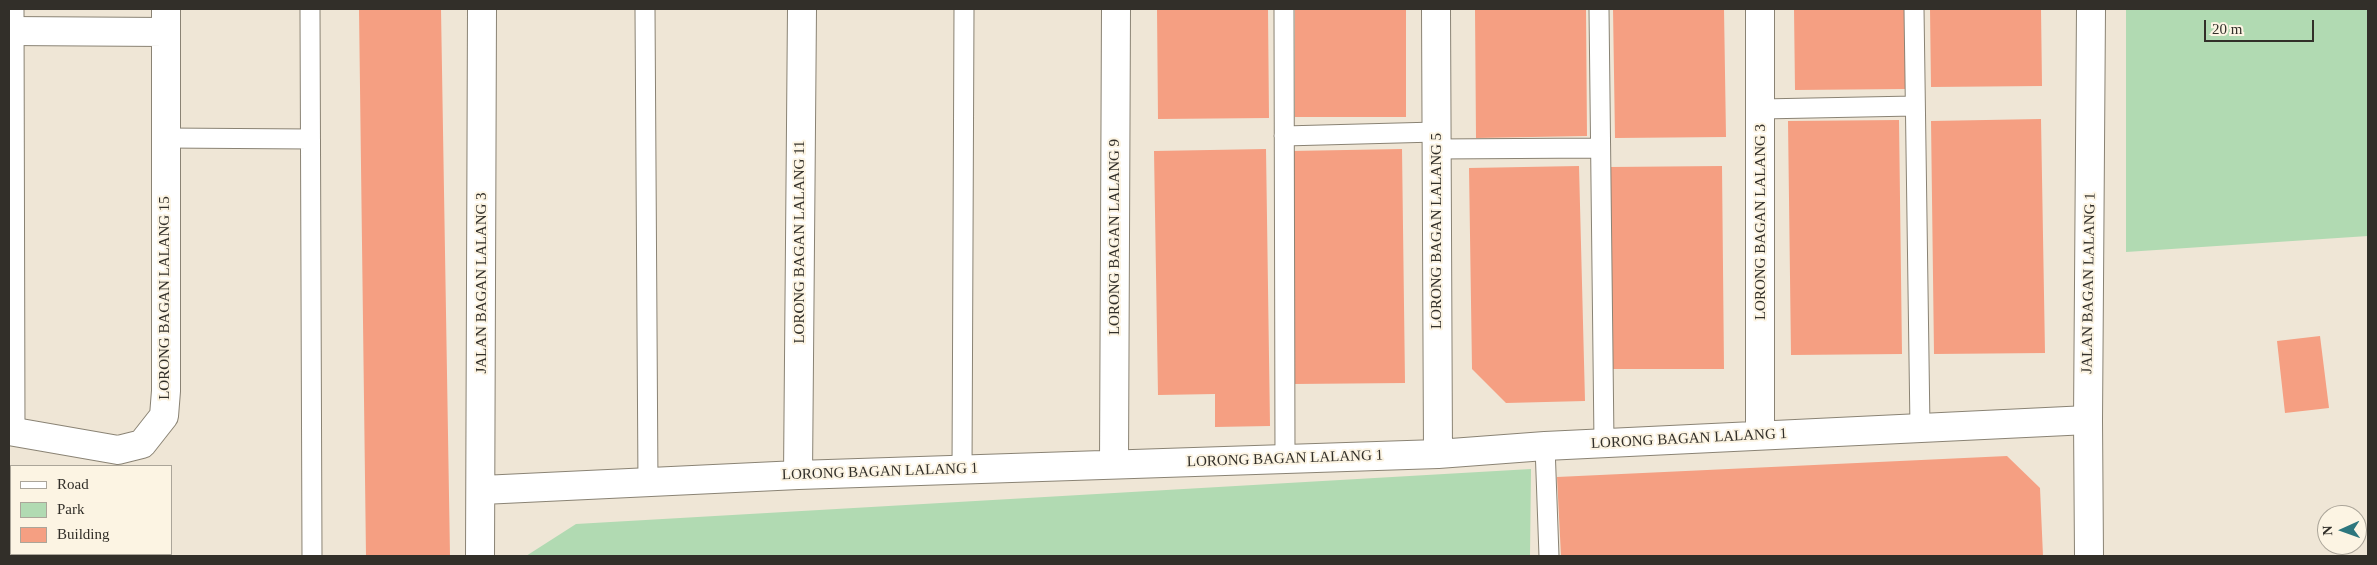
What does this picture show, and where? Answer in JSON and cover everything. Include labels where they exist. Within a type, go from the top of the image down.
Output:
[{"type":"street","name":"JALAN BAGAN LALANG 3","points":[[480,556],[482,490],[482,9]]},
{"type":"street","name":"LORONG BAGAN LALANG 11","points":[[798,475],[802,9]]},
{"type":"street","name":"LORONG BAGAN LALANG 9","points":[[1114,464],[1116,9]]},
{"type":"street","name":"LORONG BAGAN LALANG 5","points":[[1436,9],[1438,454]]},
{"type":"street","name":"LORONG BAGAN LALANG 3","points":[[1760,9],[1760,435]]},
{"type":"street","name":"JALAN BAGAN LALANG 1","points":[[2089,556],[2091,9]]},
{"type":"street","points":[[12,24],[166,21]]},
{"type":"street","name":"LORONG BAGAN LALANG 15","points":[[12,432],[118,450],[142,444],[164,416],[166,391],[166,21]]},
{"type":"street","name":"LORONG BAGAN LALANG 1","points":[[482,490],[648,484],[798,475],[1438,454],[1545,446],[2088,420]]},
{"type":"lane","points":[[310,9],[312,556]]},
{"type":"lane","points":[[645,9],[648,484]]},
{"type":"lane","points":[[962,469],[964,9]]},
{"type":"lane","points":[[1284,9],[1285,458]]},
{"type":"lane","points":[[1599,9],[1599,148],[1604,443]]},
{"type":"lane","points":[[1914,9],[1920,428]]},
{"type":"lane","points":[[12,24],[12,432]]},
{"type":"lane","points":[[1761,109],[1914,106]]},
{"type":"lane","points":[[1284,136],[1599,148]]},
{"type":"lane","points":[[165,138],[310,139]]},
{"type":"lane","points":[[1545,446],[1549,556]]},
{"type":"green space","points":[[2126,9],[2368,9],[2368,236],[2126,252]]},
{"type":"green space","points":[[1531,469],[1530,556],[526,556],[576,524]]},
{"type":"building","points":[[359,9],[441,9],[450,556],[366,556]]},
{"type":"building","points":[[1157,9],[1268,9],[1269,118],[1158,119]]},
{"type":"building","points":[[1295,9],[1406,9],[1406,117],[1295,117]]},
{"type":"building","points":[[1475,9],[1586,9],[1587,136],[1476,138]]},
{"type":"building","points":[[1613,9],[1724,9],[1726,137],[1615,138]]},
{"type":"building","points":[[1794,9],[1905,9],[1906,89],[1795,90]]},
{"type":"building","points":[[1930,9],[2041,9],[2042,86],[1931,87]]},
{"type":"building","points":[[2041,119],[2045,353],[1934,354],[1931,121]]},
{"type":"building","points":[[1899,120],[1902,354],[1791,355],[1788,121]]},
{"type":"building","points":[[1266,149],[1270,426],[1215,427],[1215,394],[1158,395],[1154,151]]},
{"type":"building","points":[[1402,149],[1405,383],[1294,384],[1291,151]]},
{"type":"building","points":[[1579,166],[1585,401],[1506,403],[1472,369],[1469,168]]},
{"type":"building","points":[[1722,166],[1724,369],[1613,369],[1610,167]]},
{"type":"building","points":[[2320,336],[2329,408],[2285,413],[2277,341]]},
{"type":"building","points":[[2007,456],[2040,488],[2043,556],[1561,556],[1557,477]]}]
